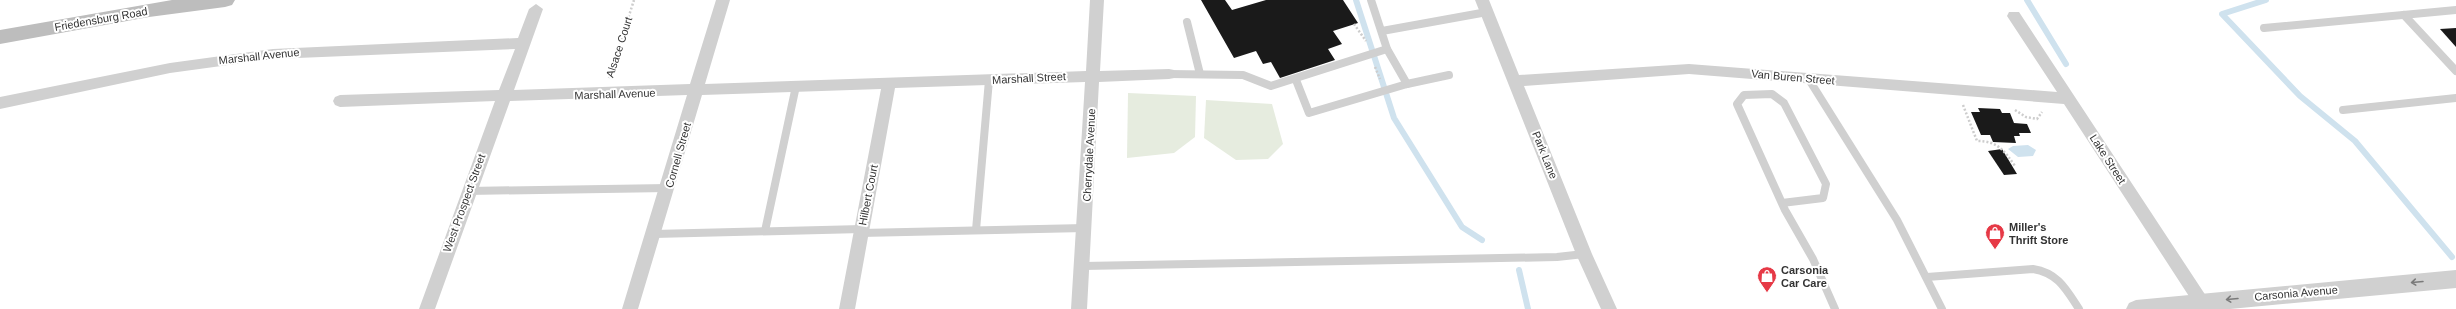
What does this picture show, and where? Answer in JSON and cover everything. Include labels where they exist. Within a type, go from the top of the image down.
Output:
[{"type":"main road","name":"Friedensburg Road","points":[[0,37],[198,2],[225,0]]},
{"type":"street","name":"Cornell Street","points":[[630,309],[668,188],[723,0]]},
{"type":"street","name":"Cherrydale Avenue","points":[[1079,309],[1083,266],[1098,0]]},
{"type":"street","name":"Park Lane","points":[[1485,6],[1584,254],[1609,309]]},
{"type":"street","points":[[503,97],[536,9]]},
{"type":"street","name":"Lake Street","points":[[2014,16],[2202,302]]},
{"type":"street","name":"Marshall Avenue","points":[[0,103],[170,68],[273,54],[523,43]]},
{"type":"street","name":"Van Buren Street","points":[[1516,81],[1689,69],[2069,99]]},
{"type":"street","name":"Marshall Street","points":[[889,82],[1169,74]]},
{"type":"street","name":"Marshall Avenue","points":[[340,101],[696,91],[889,82]]},
{"type":"street","name":"Hilbert Court","points":[[847,309],[889,82]]},
{"type":"street","name":"West Prospect Street","points":[[426,309],[503,97]]},
{"type":"street","name":"Carsonia Avenue","points":[[2136,309],[2456,279]]},
{"type":"lane","points":[[1371,0],[1387,49],[1407,84]]},
{"type":"lane","points":[[1382,31],[1485,6]]},
{"type":"lane","points":[[2264,28],[2456,10]]},
{"type":"lane","points":[[2404,15],[2456,71]]},
{"type":"lane","points":[[1187,22],[1200,74]]},
{"type":"lane","points":[[1169,74],[1243,74],[1271,86],[1296,80],[1387,49]]},
{"type":"lane","points":[[1296,80],[1309,113],[1407,84],[1449,75]]},
{"type":"lane","points":[[1808,78],[1884,196],[1927,277],[1942,309]]},
{"type":"lane","points":[[976,230],[989,80]]},
{"type":"lane","points":[[765,231],[796,86]]},
{"type":"lane","points":[[1782,202],[1823,198],[1826,184],[1784,103],[1772,94],[1744,95],[1737,104],[1782,202],[1813,259],[1835,309]]},
{"type":"lane","points":[[2343,110],[2456,98]]},
{"type":"lane","points":[[468,191],[668,188]]},
{"type":"lane","points":[[654,234],[765,231],[1085,228]]},
{"type":"lane","points":[[1083,266],[1557,257],[1584,254]]},
{"type":"lane","points":[[1927,277],[2032,269],[2048,270],[2058,280],[2079,309]]},
{"type":"path","name":"Alsace Court","points":[[604,94],[634,0]]},
{"type":"path","points":[[1354,24],[1366,42]]},
{"type":"path","points":[[1374,62],[1381,82]]},
{"type":"path","points":[[1969,102],[1961,102],[1977,141],[1989,141],[1999,144],[2015,166]]},
{"type":"path","points":[[2013,108],[2026,117],[2037,119],[2044,108]]},
{"type":"shaded area","points":[[1128,93],[1196,96],[1195,137],[1174,153],[1127,158]]},
{"type":"shaded area","points":[[1206,100],[1272,104],[1283,144],[1268,159],[1236,160],[1204,138]]},
{"type":"water","points":[[2028,145],[2036,150],[2033,156],[2018,157],[2008,149],[2013,146]]},
{"type":"building","points":[[1201,0],[1225,0],[1232,10],[1266,0],[1343,0],[1358,23],[1333,31],[1342,44],[1328,49],[1335,60],[1280,78],[1271,62],[1263,64],[1256,51],[1234,58]]},
{"type":"building","points":[[2456,28],[2456,47],[2440,29]]},
{"type":"building","points":[[1978,108],[2000,109],[2002,113],[2010,113],[2014,123],[2027,124],[2031,133],[2019,133],[2020,136],[2014,136],[2016,143],[1993,142],[1990,135],[1981,135],[1971,112],[1980,112]]},
{"type":"building","points":[[2002,149],[2017,174],[2004,175],[1988,151]]},
{"type":"waterway","points":[[1356,0],[1394,118],[1462,227],[1482,240]]},
{"type":"waterway","points":[[2027,0],[2066,64]]},
{"type":"waterway","points":[[2266,0],[2222,14],[2300,96],[2355,141],[2452,257]]},
{"type":"waterway","points":[[1519,270],[1528,309]]},
{"type":"place","name":"Miller's Thrift Store","points":[[1995,250]]},
{"type":"place","name":"Carsonia Car Care","points":[[1767,293]]}]
